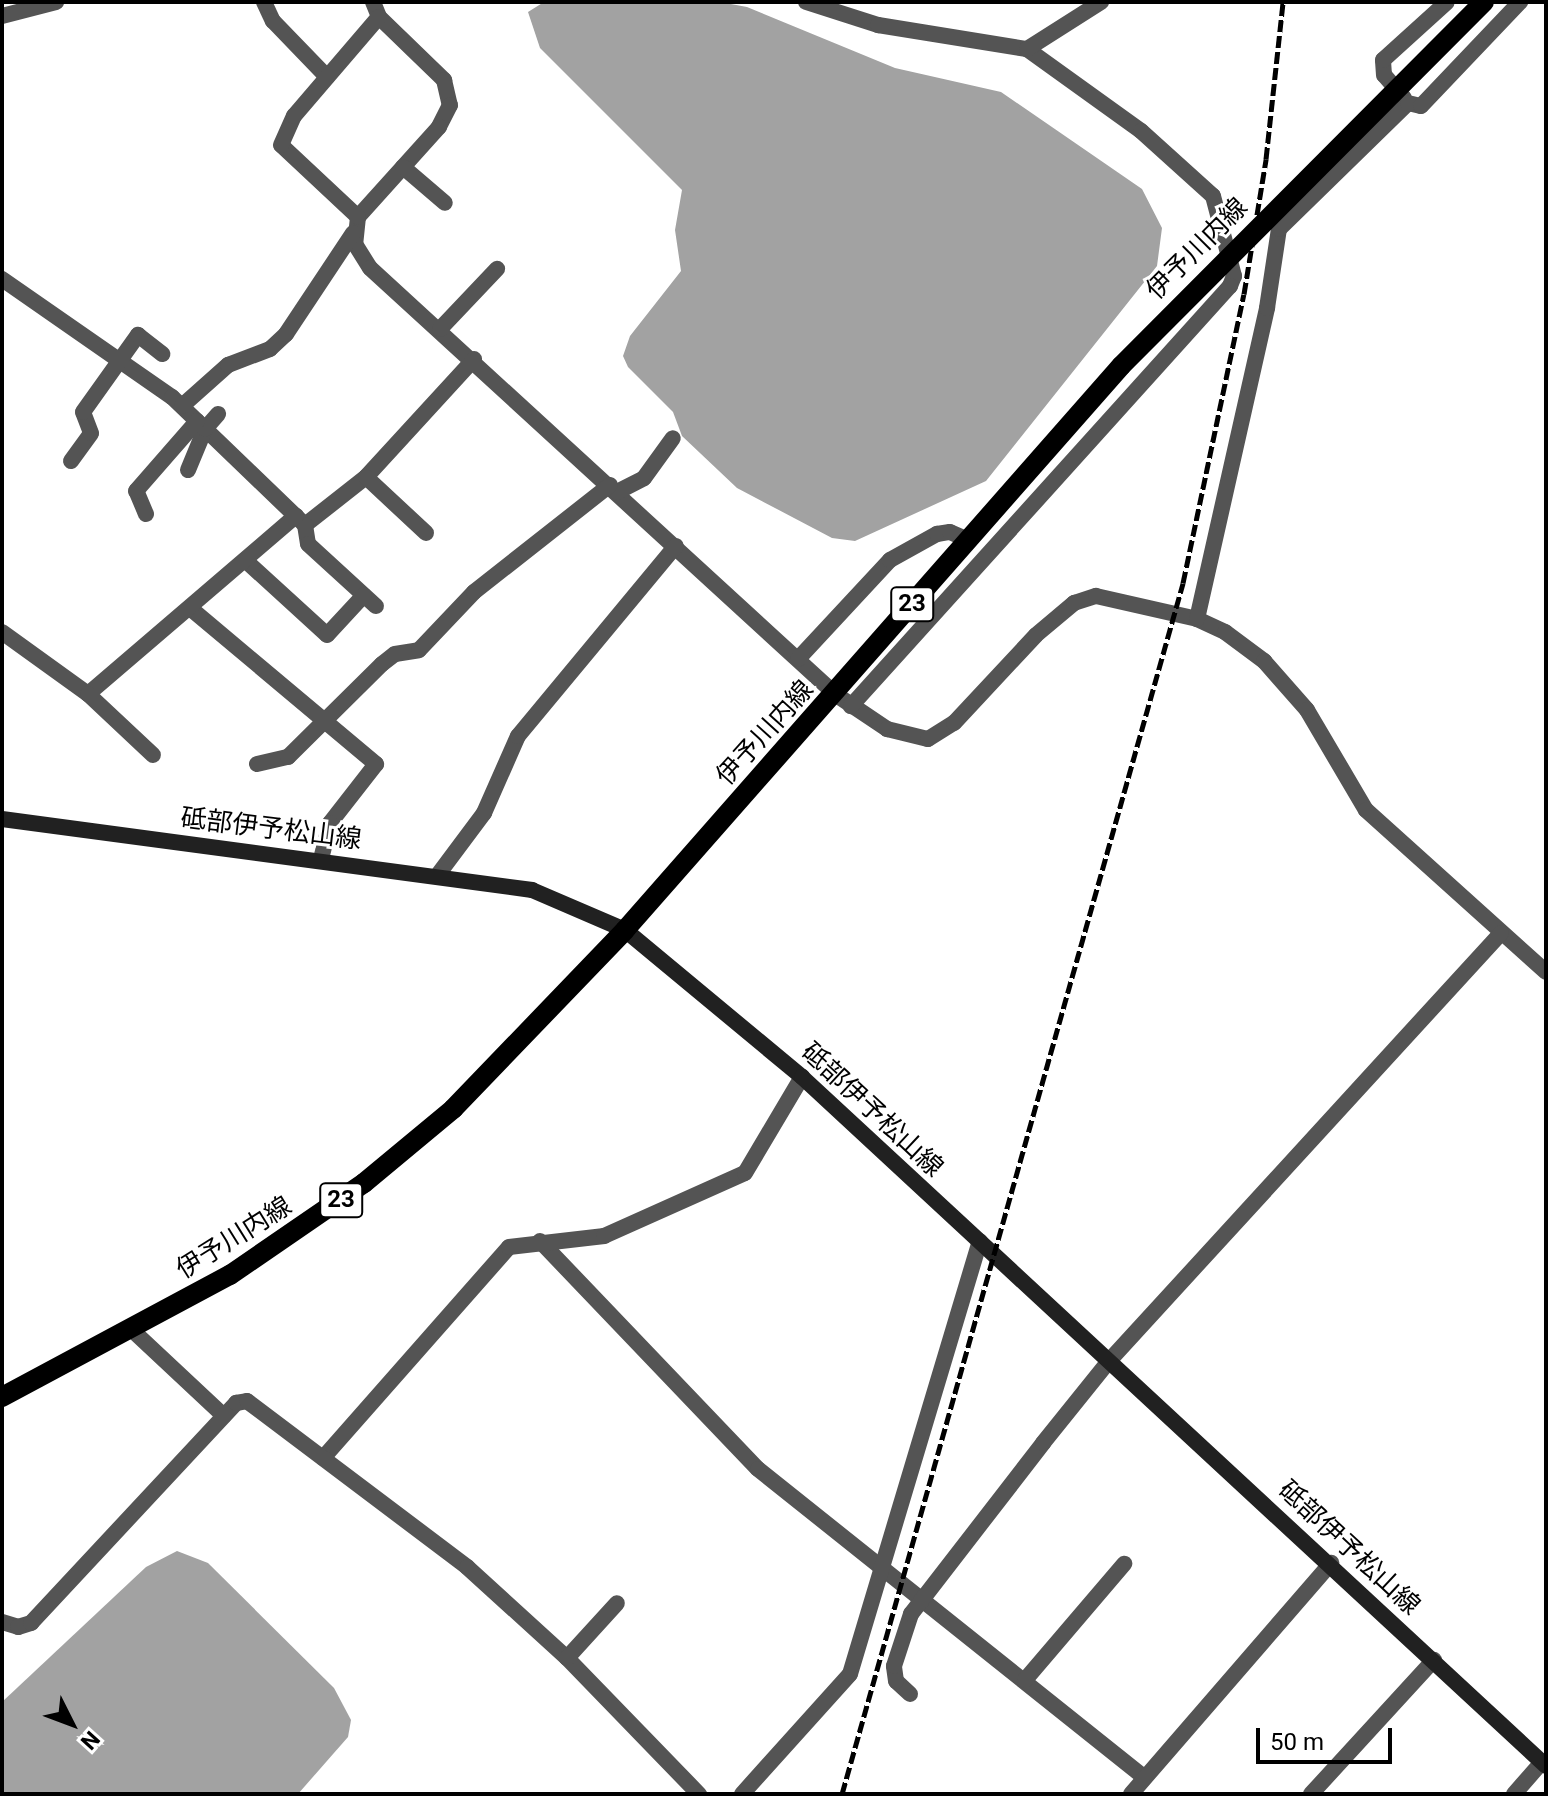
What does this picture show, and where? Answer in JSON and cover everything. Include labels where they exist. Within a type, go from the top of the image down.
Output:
[{"type":"main road","name":"伊予川内線","points":[[2,1397],[131,1329],[298,1231],[416,1143],[526,1036],[843,700],[968,540],[1202,280],[1484,2]]},
{"type":"main road","name":"砥部伊予松山線","points":[[2,819],[532,890],[625,930],[802,1077],[1331,1563],[1544,1764]]},
{"type":"street","points":[[2,16],[56,2]]},
{"type":"street","points":[[264,2],[273,21],[327,77]]},
{"type":"street","points":[[806,2],[1027,49],[1141,131],[1213,196],[1234,276],[1230,286],[843,700]]},
{"type":"street","points":[[1027,49],[1101,2]]},
{"type":"street","points":[[1447,2],[1383,60],[1384,75],[1408,103],[1421,106],[1520,2]]},
{"type":"street","points":[[182,406],[228,365],[270,349],[286,334],[355,225],[446,117],[449,93],[444,80],[376,9],[327,77],[294,116],[281,145],[355,225],[370,268],[474,359],[843,700],[887,729],[928,739],[954,723],[1036,635],[1074,603],[1096,596],[1197,619],[1225,632],[1264,661],[1307,710],[1366,810],[1546,972]]},
{"type":"street","points":[[1197,619],[1267,308],[1279,229],[1408,103]]},
{"type":"street","points":[[403,167],[445,203]]},
{"type":"street","points":[[440,329],[497,269]]},
{"type":"street","points":[[2,279],[121,360],[182,406],[301,520],[308,544],[370,600],[327,635],[245,560]]},
{"type":"street","points":[[71,461],[91,433],[83,412],[138,335],[162,354]]},
{"type":"street","points":[[88,694],[245,560],[366,477],[474,359]]},
{"type":"street","points":[[146,514],[136,491],[201,425],[218,414]]},
{"type":"street","points":[[188,470],[201,425]]},
{"type":"street","points":[[257,764],[288,757],[328,722],[382,664],[395,654],[419,650],[474,592],[614,488],[644,478],[673,438]]},
{"type":"street","points":[[366,477],[426,533]]},
{"type":"street","points":[[798,659],[890,560],[937,534],[950,532],[968,540]]},
{"type":"street","points":[[437,876],[484,813],[518,736],[676,546]]},
{"type":"street","points":[[190,608],[376,764],[330,823],[321,860]]},
{"type":"street","points":[[2,632],[88,694],[153,755]]},
{"type":"street","points":[[910,1694],[896,1681],[894,1666],[904,1628],[1109,1361],[1501,933]]},
{"type":"street","points":[[323,1458],[493,1260],[509,1247],[604,1236],[745,1173],[802,1077]]},
{"type":"street","points":[[540,1241],[758,1469],[1025,1680],[1142,1787],[1331,1563]]},
{"type":"street","points":[[742,1794],[850,1674],[885,1569],[980,1241]]},
{"type":"street","points":[[131,1329],[224,1416]]},
{"type":"street","points":[[2,1622],[18,1627],[31,1623],[61,1596],[236,1403],[258,1405],[467,1567],[567,1658],[699,1794]]},
{"type":"street","points":[[1025,1680],[1124,1564]]},
{"type":"street","points":[[567,1658],[617,1603]]},
{"type":"street","points":[[1311,1794],[1434,1660]]},
{"type":"street","points":[[1514,1794],[1544,1764]]},
{"type":"shaded area","points":[[544,2],[720,2],[747,7],[895,68],[1001,92],[1142,189],[1162,228],[1157,266],[986,481],[855,541],[832,538],[737,488],[682,436],[673,412],[628,367],[623,356],[630,336],[681,271],[675,230],[682,190],[540,48],[528,12]]},
{"type":"shaded area","points":[[177,1551],[208,1563],[334,1688],[351,1720],[348,1737],[298,1794],[2,1794],[2,1702],[146,1567]]},
{"type":"railway","points":[[842,1794],[1183,583],[1244,294],[1266,159],[1283,2]]}]
